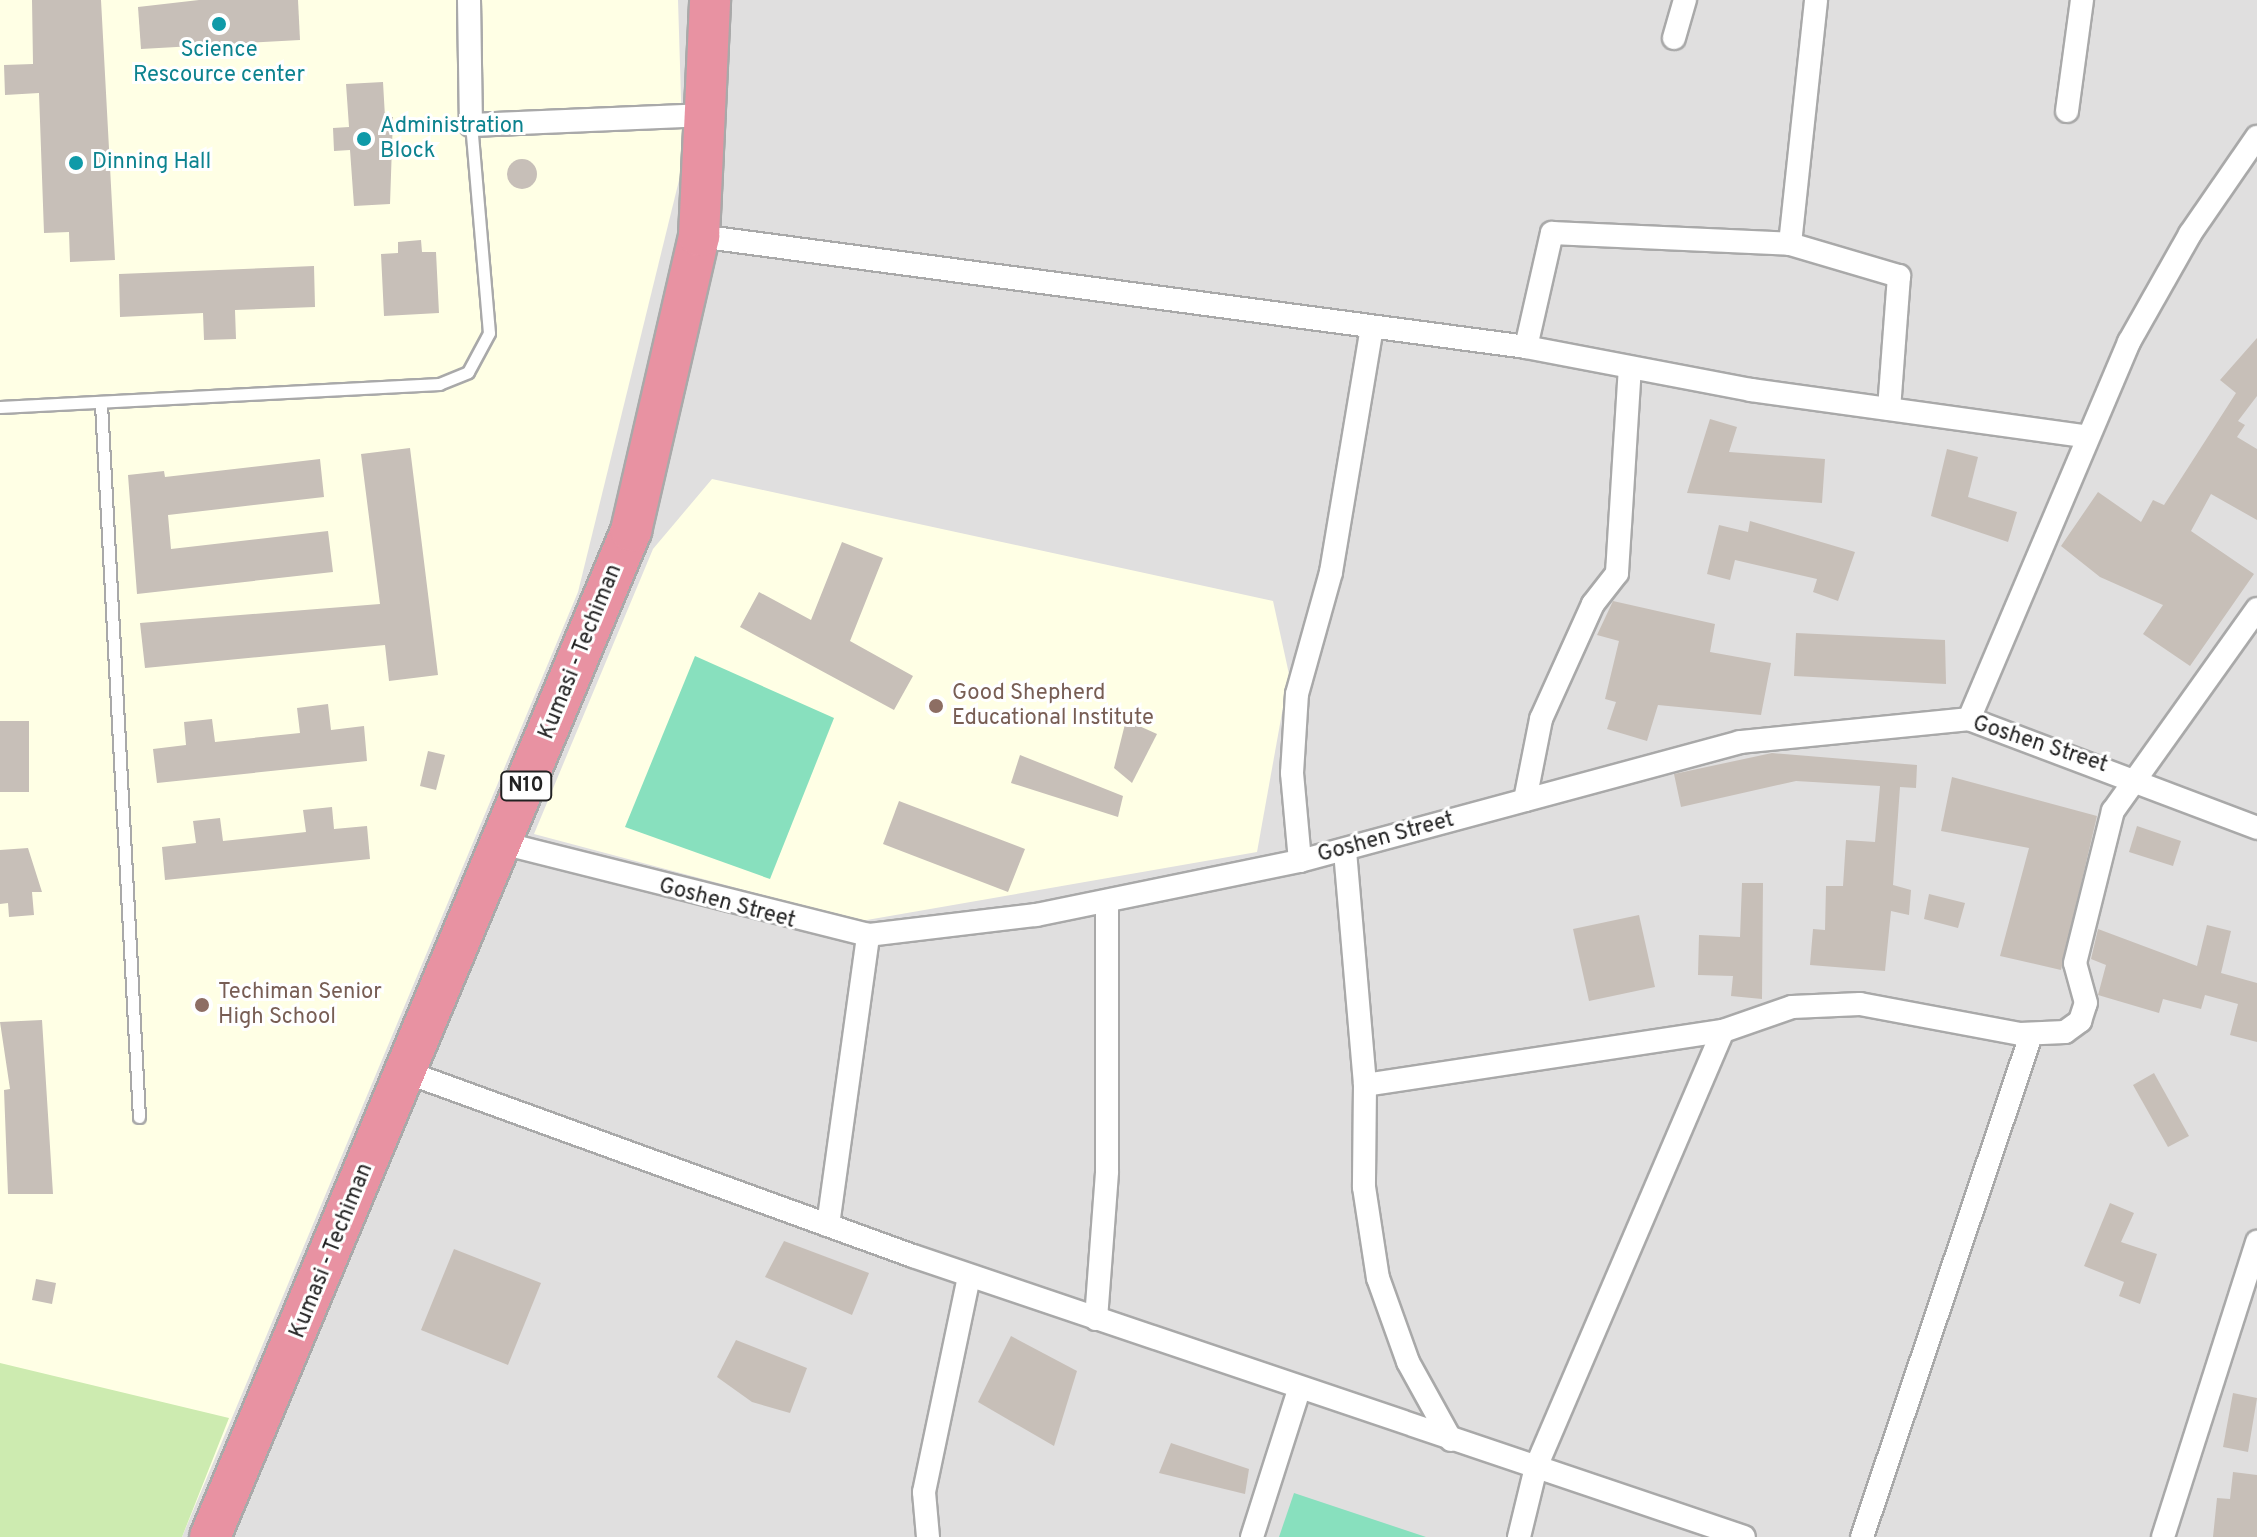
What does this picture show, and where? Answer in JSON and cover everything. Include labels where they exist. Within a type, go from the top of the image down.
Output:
[{"type":"highway","name":"Kumasi - Techiman","points":[[210,1537],[631,531],[699,236],[708,115],[710,0]]},
{"type":"street","points":[[469,0],[471,125],[708,115]]},
{"type":"street","points":[[1674,38],[1685,0]]},
{"type":"street","points":[[1790,244],[1816,0]]},
{"type":"street","points":[[2067,111],[2082,0]]},
{"type":"street","points":[[1969,719],[2084,436],[2156,290],[2257,137]]},
{"type":"street","points":[[1526,347],[1552,233],[1790,244],[1899,276],[1889,409]]},
{"type":"street","points":[[699,236],[1526,347],[1630,368],[2084,436]]},
{"type":"street","points":[[1300,861],[1292,773],[1297,694],[1331,572],[1372,327]]},
{"type":"street","points":[[1525,800],[1541,719],[1593,604],[1617,573],[1630,368]]},
{"type":"street","points":[[1365,1085],[1723,1031],[1792,1007],[1860,1004],[2031,1035],[2065,1032],[2080,1021],[2086,1003],[2075,963],[2113,811],[2133,776],[2257,609]]},
{"type":"street","name":"Goshen Street","points":[[502,843],[868,935],[1107,901],[1300,861],[1753,740],[1969,719],[2133,776],[2257,828]]},
{"type":"street","points":[[1345,851],[1365,1085],[1364,1187],[1378,1278],[1408,1362],[1451,1440]]},
{"type":"street","points":[[1096,1319],[1107,1171],[1107,901]]},
{"type":"street","points":[[828,1225],[868,935]]},
{"type":"street","points":[[1519,1537],[1536,1467],[1723,1031]]},
{"type":"street","points":[[1862,1537],[2031,1035]]},
{"type":"street","points":[[406,1072],[969,1276],[1299,1390],[1744,1537]]},
{"type":"street","points":[[2163,1537],[2257,1242]]},
{"type":"street","points":[[928,1537],[924,1492],[969,1276]]},
{"type":"street","points":[[1252,1537],[1299,1390]]},
{"type":"lane","points":[[0,407],[439,384],[468,372],[489,333],[471,125]]},
{"type":"lane","points":[[101,404],[139,1117]]},
{"type":"shaded area","points":[[0,0],[2257,0],[2257,1537],[0,1537]]},
{"type":"shaded area","name":"Techiman Senior High School","points":[[0,0],[678,0],[683,164],[578,592],[182,1537],[0,1537]]},
{"type":"shaded area","name":"Good Shepherd Educational Institute","points":[[712,479],[1273,601],[1289,674],[1257,852],[861,921],[534,834],[653,549]]},
{"type":"green space","points":[[695,656],[834,718],[770,879],[625,827]]},
{"type":"green space","points":[[0,1363],[229,1418],[182,1537],[0,1537]]},
{"type":"green space","points":[[1294,1493],[1426,1537],[1279,1537]]},
{"type":"building","name":"Dinning Hall","points":[[32,0],[101,0],[115,260],[70,262],[69,232],[44,233],[39,93],[5,95],[4,65],[33,64]]},
{"type":"building","name":"Science Rescource center","points":[[199,0],[298,0],[300,40],[141,49],[138,7]]},
{"type":"building","name":"Administration Block","points":[[383,82],[385,117],[393,117],[390,204],[354,206],[350,150],[334,151],[333,128],[349,127],[346,84]]},
{"type":"building","points":[[522,159],[528,160],[536,168],[536,180],[528,188],[522,189],[516,188],[508,180],[507,174],[508,168],[516,160]]},
{"type":"building","points":[[421,240],[422,252],[436,252],[439,313],[384,316],[381,254],[398,253],[398,242]]},
{"type":"building","points":[[314,266],[315,307],[235,310],[236,339],[204,340],[203,313],[120,317],[119,274]]},
{"type":"building","points":[[2257,338],[2257,396],[2238,421],[2245,425],[2237,437],[2257,449],[2257,520],[2211,494],[2191,531],[2254,574],[2190,666],[2143,634],[2163,605],[2100,577],[2061,546],[2098,492],[2141,522],[2153,500],[2164,505],[2236,393],[2220,380]]},
{"type":"building","points":[[1710,419],[1737,427],[1729,452],[1825,459],[1822,503],[1687,493]]},
{"type":"building","points":[[410,448],[438,675],[389,681],[385,645],[145,668],[140,623],[380,604],[361,454]]},
{"type":"building","points":[[1947,449],[1978,457],[1968,497],[2017,512],[2008,542],[1931,516]]},
{"type":"building","points":[[320,459],[324,497],[168,515],[171,549],[328,531],[333,572],[137,594],[128,475],[164,471],[165,477]]},
{"type":"building","points":[[1750,521],[1855,552],[1838,601],[1813,592],[1817,579],[1735,560],[1730,580],[1707,574],[1719,525],[1748,532]]},
{"type":"building","points":[[842,542],[883,558],[850,641],[913,676],[894,710],[740,627],[759,592],[811,620]]},
{"type":"building","points":[[1613,601],[1715,624],[1710,652],[1771,663],[1761,715],[1658,705],[1647,741],[1607,729],[1616,702],[1605,699],[1619,641],[1597,635]]},
{"type":"building","points":[[1796,633],[1945,640],[1946,684],[1794,676]]},
{"type":"building","points":[[328,704],[331,730],[364,726],[367,761],[157,783],[153,749],[186,745],[184,722],[212,719],[215,742],[300,733],[297,708]]},
{"type":"building","points":[[1126,720],[1157,734],[1132,783],[1114,768]]},
{"type":"building","points":[[0,721],[29,721],[29,792],[0,792]]},
{"type":"building","points":[[428,751],[445,755],[436,790],[420,786]]},
{"type":"building","points":[[1772,753],[1917,765],[1916,788],[1900,787],[1893,885],[1911,890],[1909,915],[1891,911],[1885,971],[1810,965],[1813,929],[1825,930],[1826,886],[1843,886],[1846,840],[1875,842],[1880,786],[1796,781],[1681,807],[1674,774]]},
{"type":"building","points":[[1020,755],[1123,796],[1118,817],[1011,783]]},
{"type":"building","points":[[1952,777],[2097,816],[2061,970],[2000,956],[2029,848],[1941,831]]},
{"type":"building","points":[[899,801],[1025,849],[1008,892],[883,844]]},
{"type":"building","points":[[332,807],[334,829],[367,826],[370,859],[165,880],[162,847],[196,843],[193,821],[220,818],[223,841],[306,832],[303,810]]},
{"type":"building","points":[[2137,826],[2181,841],[2173,866],[2129,852]]},
{"type":"building","points":[[28,848],[42,892],[32,892],[34,915],[9,917],[8,903],[0,904],[0,850]]},
{"type":"building","points":[[1742,883],[1763,883],[1762,999],[1731,996],[1733,976],[1698,975],[1699,935],[1740,937]]},
{"type":"building","points":[[1929,894],[1965,903],[1958,928],[1924,919]]},
{"type":"building","points":[[1639,915],[1655,987],[1589,1001],[1573,929]]},
{"type":"building","points":[[2207,925],[2231,931],[2221,973],[2257,983],[2257,1042],[2230,1035],[2238,1004],[2205,995],[2201,1009],[2163,999],[2159,1013],[2098,995],[2106,965],[2091,959],[2098,929],[2197,966]]},
{"type":"building","points":[[42,1020],[53,1194],[8,1194],[4,1090],[10,1089],[0,1022]]},
{"type":"building","points":[[2154,1073],[2189,1136],[2168,1147],[2133,1085]]},
{"type":"building","points":[[2110,1203],[2134,1213],[2121,1242],[2157,1254],[2140,1304],[2119,1296],[2124,1282],[2084,1266]]},
{"type":"building","points":[[784,1241],[869,1273],[852,1315],[765,1277]]},
{"type":"building","points":[[454,1249],[541,1283],[508,1365],[421,1330]]},
{"type":"building","points":[[36,1279],[56,1283],[52,1304],[32,1300]]},
{"type":"building","points":[[1011,1336],[1077,1371],[1054,1446],[978,1402]]},
{"type":"building","points":[[736,1340],[807,1368],[790,1413],[752,1402],[717,1377]]},
{"type":"building","points":[[2233,1393],[2257,1398],[2248,1452],[2223,1447]]},
{"type":"building","points":[[1171,1443],[1249,1469],[1245,1494],[1159,1473]]},
{"type":"building","points":[[2233,1472],[2257,1475],[2257,1537],[2213,1537],[2217,1498],[2230,1499]]},
{"type":"place","name":"Science Rescource center","points":[[219,24]]},
{"type":"place","name":"Administration Block","points":[[364,139]]},
{"type":"place","name":"Dinning Hall","points":[[76,163]]},
{"type":"place","name":"Good Shepherd Educational Institute","points":[[936,706]]},
{"type":"place","name":"Techiman Senior High School","points":[[202,1005]]}]
